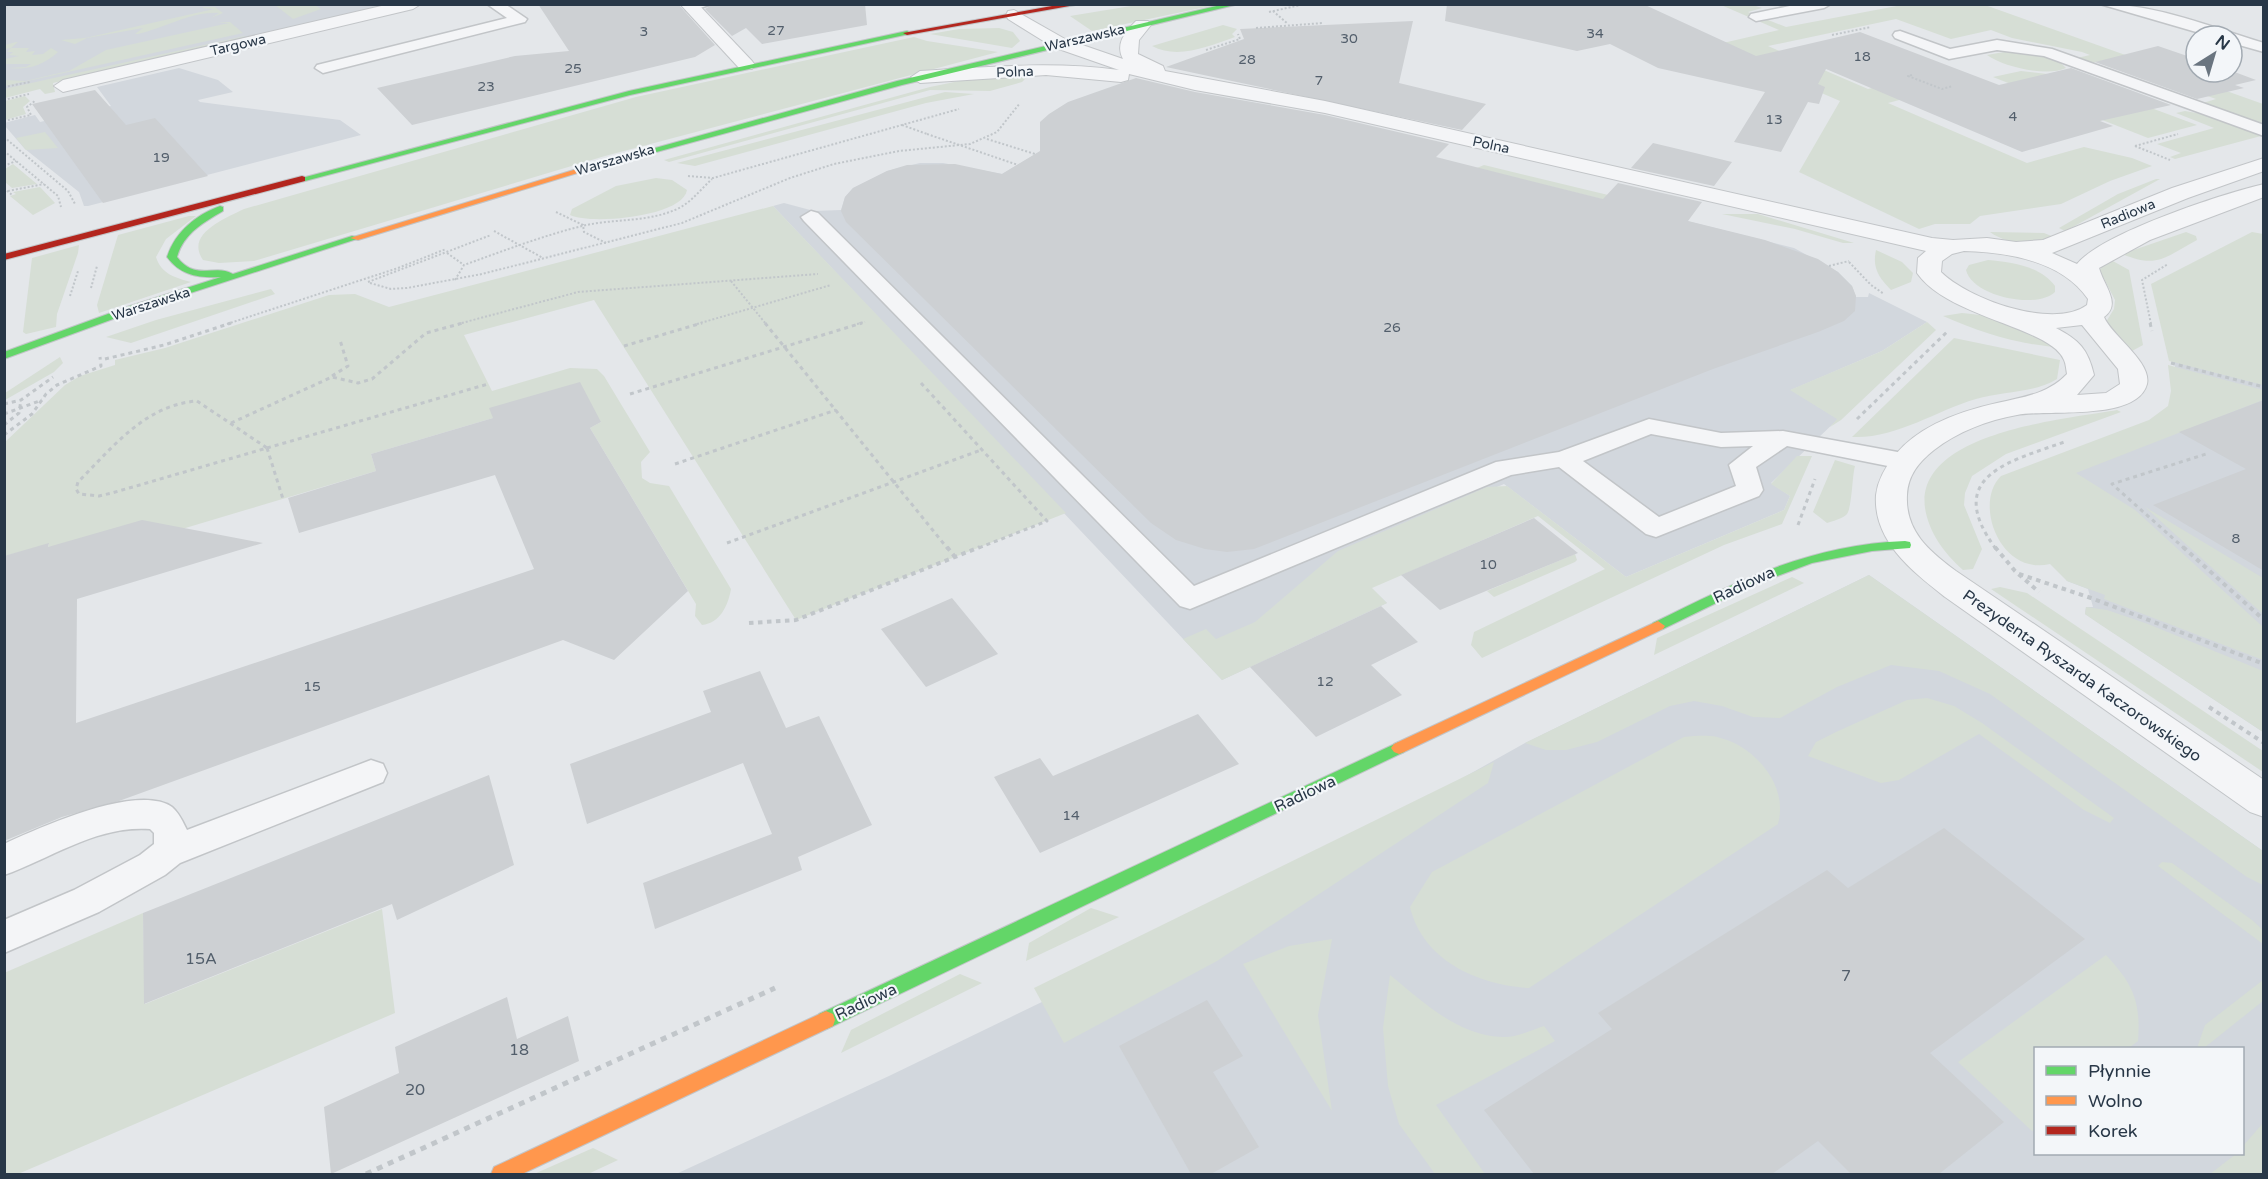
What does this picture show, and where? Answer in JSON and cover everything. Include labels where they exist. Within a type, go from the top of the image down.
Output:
[{"type":"main road","points":[[4,257],[628,93],[746,65],[907,32],[1078,4]]},
{"type":"main road","name":"Warszawska","points":[[4,356],[253,271],[619,159],[920,77],[1236,4]]},
{"type":"main road","points":[[253,271],[214,275],[190,272],[181,268],[171,257],[172,250],[183,233],[219,210],[258,190]]},
{"type":"main road","name":"Radiowa","points":[[501,1174],[1789,564],[1836,551],[1875,544],[1905,545]]},
{"type":"street","name":"Targowa","points":[[63,86],[412,4]]},
{"type":"street","points":[[695,5],[746,65]]},
{"type":"street","name":"Polna","points":[[1014,15],[1059,44],[1136,70],[1196,84],[1324,107],[1786,213],[1821,218],[1922,243],[1953,247],[1989,245]]},
{"type":"street","name":"Polna","points":[[1142,25],[1128,43],[1130,57],[1196,84]]},
{"type":"street","name":"Polna","points":[[1059,44],[1062,52],[1073,60],[1111,74]]},
{"type":"street","name":"Polna","points":[[920,77],[1039,72],[1111,74],[1157,82],[1196,84]]},
{"type":"street","name":"Radiowa","points":[[1989,245],[2046,247],[2180,193],[2264,164]]},
{"type":"street","name":"Radiowa","points":[[2091,284],[2087,266],[2104,252],[2217,205],[2264,190]]},
{"type":"street","name":"Polna","points":[[1786,213],[1812,225],[1889,250],[1928,267]]},
{"type":"street","points":[[1953,247],[1933,255],[1928,267],[1932,278],[1953,296],[1987,311],[2018,318],[2060,322],[2090,315],[2099,306],[2100,301],[2091,284],[2073,270],[2048,259],[1989,245]]},
{"type":"street","points":[[2036,404],[2101,402],[2117,398],[2132,388],[2135,378],[2129,364],[2096,329],[2090,315]]},
{"type":"street","points":[[1905,545],[1896,529],[1890,506],[1893,480],[1903,461],[1916,447],[1965,423],[2036,404],[2070,388],[2080,375],[2080,366],[2073,353],[2053,336],[2018,318]]},
{"type":"street","name":"Prezydenta Ryszarda Kaczorowskiego","points":[[1905,545],[1918,560],[1957,589],[2264,801]]},
{"type":"lane","points":[[323,68],[520,19],[494,4]]},
{"type":"lane","points":[[1756,17],[1824,4]]},
{"type":"lane","points":[[2107,4],[2189,24]]},
{"type":"lane","points":[[1900,35],[1949,54],[1997,45],[2041,51],[2264,131]]},
{"type":"lane","points":[[2244,42],[2264,48]]},
{"type":"lane","points":[[811,217],[1190,599],[1505,468],[1564,459],[1649,426],[1721,440],[1783,438],[1903,461]]},
{"type":"lane","points":[[1564,459],[1656,528],[1750,490],[1742,465],[1783,438]]},
{"type":"lane","points":[[4,937],[75,908],[167,853],[371,773]]},
{"type":"lane","points":[[4,860],[77,830],[139,813],[158,816],[164,820],[171,834],[172,843],[167,853]]},
{"type":"path","points":[[1286,8],[1305,4]]},
{"type":"path","points":[[1273,11],[1280,15],[1288,25]]},
{"type":"path","points":[[1254,28],[1323,23]]},
{"type":"path","points":[[1240,39],[1238,35],[1241,31]]},
{"type":"path","points":[[4,121],[31,115],[27,107],[38,99],[33,93]]},
{"type":"path","points":[[4,100],[24,95]]},
{"type":"path","points":[[357,275],[368,282],[399,289],[455,280],[544,259],[693,220],[790,178],[825,167],[899,151],[960,146],[986,139],[997,132],[1018,106]]},
{"type":"path","points":[[680,175],[712,178],[959,109]]},
{"type":"path","points":[[902,125],[1018,165]]},
{"type":"path","points":[[4,137],[68,191],[75,207]]},
{"type":"path","points":[[986,139],[1035,154]]},
{"type":"path","points":[[2135,146],[2167,158]]},
{"type":"path","points":[[4,151],[58,196],[62,204],[59,210]]},
{"type":"path","points":[[4,166],[16,161]]},
{"type":"path","points":[[455,280],[464,265],[583,225],[662,215],[684,205],[712,178]]},
{"type":"path","points":[[6,190],[44,184]]},
{"type":"path","points":[[6,190],[12,195]]},
{"type":"path","points":[[558,206],[550,209],[583,225]]},
{"type":"path","points":[[583,225],[584,232],[606,243]]},
{"type":"path","points":[[368,282],[507,228]]},
{"type":"path","points":[[489,229],[544,259]]},
{"type":"path","points":[[437,246],[464,265]]},
{"type":"path","points":[[1829,266],[1848,262],[1871,285],[1884,294]]},
{"type":"path","points":[[69,301],[81,263]]},
{"type":"path","points":[[2153,338],[2142,280],[2154,272]]},
{"type":"path","points":[[332,377],[358,383],[372,379],[426,333],[578,292],[822,274]]},
{"type":"path","points":[[827,279],[839,292]]},
{"type":"path","points":[[731,281],[955,556]]},
{"type":"path","points":[[624,346],[833,285]]},
{"type":"path","points":[[630,394],[866,322],[859,315]]},
{"type":"path","points":[[1848,427],[1951,327]]},
{"type":"path","points":[[231,423],[332,377],[348,366],[340,340]]},
{"type":"path","points":[[2166,362],[2264,387]]},
{"type":"path","points":[[4,405],[21,400],[33,389],[62,372]]},
{"type":"path","points":[[749,623],[796,620],[1047,521],[920,381]]},
{"type":"path","points":[[283,499],[268,449],[197,400],[177,401],[154,410],[78,482],[76,489],[80,494],[99,496],[268,449],[488,384]]},
{"type":"path","points":[[4,424],[15,417],[22,407],[21,400]]},
{"type":"path","points":[[4,414],[42,400]]},
{"type":"path","points":[[675,464],[836,410]]},
{"type":"path","points":[[2040,592],[2004,562],[1986,535],[1978,511],[1978,491],[1984,477],[2003,466],[2070,440]]},
{"type":"path","points":[[727,543],[981,450]]},
{"type":"path","points":[[2205,454],[2112,484],[2264,620]]},
{"type":"path","points":[[1804,531],[1797,525],[1818,470]]},
{"type":"path","points":[[2016,573],[2091,598],[2264,664]]},
{"type":"path","points":[[2205,704],[2264,743]]},
{"type":"shaded area","points":[[5,4],[407,5],[5,92]]},
{"type":"shaded area","points":[[275,5],[315,5],[321,9],[293,19]]},
{"type":"shaded area","points":[[1137,5],[1215,5],[1092,31],[1070,16]]},
{"type":"shaded area","points":[[1721,5],[1753,5],[1762,8],[1748,12],[1786,27],[1902,5],[1985,5],[2184,76],[2184,84],[2207,84],[2263,104],[2263,125],[2203,103],[2216,99],[2105,60],[2092,63],[2077,58],[2090,55],[2082,52],[2012,38],[1991,30],[1951,39],[1896,19],[1768,46],[1868,89],[1909,79],[1933,91],[1888,103],[2027,163],[2084,147],[2132,158],[2152,166],[2110,181],[2061,204],[1980,216],[1970,224],[1935,224],[1919,229],[1799,172],[1840,101],[1733,55],[1723,43],[1779,30]]},
{"type":"shaded area","points":[[215,7],[223,13],[211,18],[219,13],[189,17],[138,34],[135,34],[143,28],[87,38],[75,44],[61,40],[85,38],[214,9],[202,8]]},
{"type":"shaded area","points":[[217,22],[230,22],[243,33],[5,86],[5,80],[26,81],[69,71],[106,50],[229,23]]},
{"type":"shaded area","points":[[1223,25],[1237,29],[1232,34],[1235,37],[1183,52],[1172,52],[1152,46]]},
{"type":"shaded area","points":[[999,28],[1013,32],[1020,41],[1012,48],[930,34],[959,29]]},
{"type":"shaded area","points":[[245,36],[245,38],[53,83],[55,92],[45,94],[40,89],[5,98],[4,89]]},
{"type":"shaded area","points":[[914,37],[998,52],[605,156],[254,261],[219,263],[203,260],[199,251],[199,242],[209,228],[244,209],[636,97]]},
{"type":"shaded area","points":[[18,42],[11,48],[5,49],[5,45]]},
{"type":"shaded area","points":[[11,48],[29,48],[26,52],[35,51],[32,55],[43,54],[51,48],[58,52],[35,66],[23,68],[9,68],[26,67],[31,64],[5,64],[5,59],[19,56],[9,55],[13,52],[7,52]]},
{"type":"shaded area","points":[[2004,52],[2046,57],[2061,63],[2066,68],[2058,71],[2037,71],[2014,67],[1987,55]]},
{"type":"shaded area","points":[[179,68],[218,80],[233,92],[198,100],[200,102],[340,120],[361,135],[84,206],[79,192],[25,149],[4,123],[35,115],[40,122],[111,106],[97,87]]},
{"type":"shaded area","points":[[2021,71],[2065,76],[2197,125],[2148,138],[1993,77]]},
{"type":"shaded area","points":[[1028,76],[1022,82],[990,91],[930,90],[669,162],[664,160],[930,87],[964,80]]},
{"type":"shaded area","points":[[945,92],[974,94],[926,103],[695,166],[677,163]]},
{"type":"shaded area","points":[[25,96],[30,101],[23,107],[26,114],[5,120],[5,101]]},
{"type":"shaded area","points":[[2185,111],[2208,115],[2261,136],[2175,159],[2170,157],[2181,153],[2157,144],[2214,128],[2176,113]]},
{"type":"shaded area","points":[[45,132],[58,148],[26,150],[16,138]]},
{"type":"shaded area","points":[[1053,144],[1477,168],[1794,248],[1838,272],[1852,286],[1856,297],[1868,297],[1869,293],[1927,322],[1882,351],[1791,390],[1838,419],[1771,483],[1790,496],[1784,510],[1626,577],[1504,484],[1337,555],[1387,603],[1222,680],[773,206],[784,203],[814,211],[841,210],[845,197],[853,188],[887,171],[920,163],[943,163],[1002,174]]},
{"type":"shaded area","points":[[13,164],[37,184],[12,188],[5,182],[5,169]]},
{"type":"shaded area","points":[[1484,165],[1658,207],[1662,214],[1477,168]]},
{"type":"shaded area","points":[[656,178],[672,180],[687,190],[682,199],[670,207],[615,219],[581,218],[570,215],[572,209],[616,186]]},
{"type":"shaded area","points":[[2160,179],[2067,232],[2059,228],[2118,194]]},
{"type":"shaded area","points":[[40,187],[55,203],[33,215],[10,196],[16,194],[13,192]]},
{"type":"shaded area","points":[[773,206],[1066,513],[796,620],[594,300],[464,335],[492,391],[570,368],[597,369],[604,376],[650,452],[641,462],[642,478],[650,483],[669,486],[731,589],[722,613],[708,624],[702,625],[695,616],[696,604],[590,428],[601,422],[493,418],[371,454],[376,471],[162,535],[48,547],[49,544],[5,556],[4,443],[65,385],[80,376],[115,365],[115,360],[165,348],[329,295],[355,294],[389,307]]},
{"type":"shaded area","points":[[1722,214],[1758,214],[1854,243],[1843,243],[1795,229]]},
{"type":"shaded area","points":[[196,216],[166,239],[156,257],[165,271],[191,282],[99,313],[97,305],[118,235]]},
{"type":"shaded area","points":[[1990,232],[2044,233],[2054,237],[2030,243],[2004,239]]},
{"type":"shaded area","points":[[2186,232],[2196,236],[2197,240],[2161,259],[2144,261],[2122,254]]},
{"type":"shaded area","points":[[2252,232],[2263,234],[2263,385],[2169,361],[2151,284]]},
{"type":"shaded area","points":[[2263,241],[2263,732],[2085,614],[2086,607],[2093,607],[2088,589],[2067,581],[2004,482],[2164,420],[2180,390],[2161,301]]},
{"type":"shaded area","points":[[79,245],[57,314],[56,327],[26,334],[23,332],[32,258]]},
{"type":"shaded area","points":[[1876,250],[1902,262],[1913,273],[1911,282],[1891,290],[1878,272],[1875,262]]},
{"type":"shaded area","points":[[1988,260],[2016,264],[2034,270],[2049,279],[2055,286],[2055,292],[2034,300],[2006,298],[1992,293],[1980,287],[1971,279],[1966,270],[1969,265]]},
{"type":"shaded area","points":[[2111,260],[2129,270],[2143,345],[2132,351],[2110,332],[2106,322],[2114,309],[2115,300],[2100,271],[2101,266]]},
{"type":"shaded area","points":[[271,289],[275,294],[131,343],[106,337],[156,320]]},
{"type":"shaded area","points":[[1962,313],[1987,316],[2010,324],[2053,347],[1997,336],[1943,316]]},
{"type":"shaded area","points":[[1927,322],[1936,330],[1841,420],[1830,427],[1837,419],[1790,390],[1882,351]]},
{"type":"shaded area","points":[[1954,338],[2060,360],[2057,379],[2039,387],[1976,399],[1884,434],[1852,437]]},
{"type":"shaded area","points":[[60,357],[63,363],[54,372],[5,400],[5,393]]},
{"type":"shaded area","points":[[2168,365],[2263,390],[2263,400],[2076,473],[2135,510],[2263,627],[2263,660],[2104,599],[2105,595],[2067,581],[2050,564],[2032,565],[2017,559],[2005,549],[1996,535],[1991,519],[1990,503],[1993,488],[2001,476],[2149,420],[2168,406],[2171,391]]},
{"type":"shaded area","points":[[2117,410],[2121,412],[2006,454],[1972,476],[1965,493],[1964,505],[1982,549],[1973,569],[1963,570],[1950,557],[1938,542],[1925,508],[1928,482],[1944,462],[1968,446],[1998,434],[2064,418]]},
{"type":"shaded area","points":[[1797,456],[1812,456],[1782,524],[1724,545],[1482,658],[1471,645],[1474,632],[1605,569],[1538,516],[1372,588],[1387,603],[1222,680],[1183,639],[1206,629],[1216,639],[1255,622],[1338,551],[1487,487],[1507,486],[1626,577],[1784,510],[1790,496],[1771,484]]},
{"type":"shaded area","points":[[1835,460],[1855,466],[1851,500],[1846,515],[1827,523],[1813,512]]},
{"type":"shaded area","points":[[2145,507],[2263,578],[2263,614]]},
{"type":"shaded area","points":[[1575,554],[1577,560],[1575,562],[1494,597],[1487,591]]},
{"type":"shaded area","points":[[1869,575],[2263,851],[2263,1174],[676,1174],[889,1076],[1195,928],[1525,743]]},
{"type":"shaded area","points":[[1869,575],[2263,851],[2263,885],[2247,877],[1990,694],[1939,671],[1891,665],[1837,687],[1780,718],[1753,717],[1722,706],[1694,701],[1670,706],[1597,742],[1566,750],[1546,750],[1525,743]]},
{"type":"shaded area","points":[[1792,577],[1804,583],[1654,655],[1657,638]]},
{"type":"shaded area","points":[[2000,587],[2027,593],[2263,751],[2263,772],[1991,589]]},
{"type":"shaded area","points":[[2086,607],[2107,610],[2148,624],[2263,671],[2263,732],[2085,614]]},
{"type":"shaded area","points":[[1927,698],[1954,706],[1982,723],[2114,818],[2110,823],[2084,810],[1979,734],[1899,780],[1881,783],[1808,756],[1816,742],[1836,732],[1907,700]]},
{"type":"shaded area","points":[[1684,737],[1717,737],[1731,741],[1744,748],[1755,758],[1766,769],[1778,795],[1780,809],[1778,824],[1529,988],[1491,982],[1472,975],[1455,967],[1440,956],[1427,942],[1417,926],[1410,907],[1432,872]]},
{"type":"shaded area","points":[[1494,762],[1488,783],[1217,961],[1064,1043],[1034,988]]},
{"type":"shaded area","points":[[2162,862],[2172,863],[2252,920],[2263,930],[2263,944],[2158,866]]},
{"type":"shaded area","points":[[1091,908],[1119,917],[1026,961],[1029,943]]},
{"type":"shaded area","points":[[382,909],[395,1013],[18,1174],[5,1174],[4,973],[143,913],[145,1004]]},
{"type":"shaded area","points":[[1332,939],[1318,1015],[1332,1111],[1243,964],[1289,946]]},
{"type":"shaded area","points":[[2106,955],[2129,984],[2136,1004],[2139,1027],[2138,1041],[2130,1047],[2034,1047],[2034,1130],[2032,1131],[1958,1062]]},
{"type":"shaded area","points":[[960,974],[982,983],[841,1053],[851,1030]]},
{"type":"shaded area","points":[[1390,975],[1428,1006],[1471,1031],[1508,1037],[1544,1026],[1555,1041],[1436,1105],[1485,1174],[1435,1174],[1399,1124],[1388,1086],[1383,1028]]},
{"type":"shaded area","points":[[2263,980],[2263,1001],[2205,1047],[2197,1047],[2205,1025]]},
{"type":"shaded area","points":[[2263,1123],[2263,1174],[2210,1174],[2235,1155],[2244,1155],[2244,1145]]},
{"type":"shaded area","points":[[593,1148],[618,1160],[588,1174],[534,1174]]},
{"type":"building","points":[[538,4],[678,4],[715,45],[695,57],[412,125],[377,88],[515,56],[569,51]]},
{"type":"building","points":[[714,4],[865,4],[867,25],[762,44],[746,28],[732,36],[705,9]]},
{"type":"building","points":[[1447,4],[1643,4],[1756,56],[1860,32],[1999,85],[2071,68],[2171,105],[2100,121],[2113,126],[2022,152],[1826,69],[1818,84],[1825,87],[1819,104],[1808,102],[1781,152],[1734,142],[1765,92],[1658,68],[1610,44],[1577,51],[1445,21]]},
{"type":"building","points":[[1413,21],[1399,83],[1486,104],[1462,130],[1166,67],[1244,39],[1240,29]]},
{"type":"building","points":[[2158,46],[2184,55],[2184,84],[2239,84],[2235,85],[2244,88],[2197,99],[2095,62]]},
{"type":"building","points":[[2244,76],[2256,80],[2244,83]]},
{"type":"building","points":[[1136,78],[1195,92],[1325,115],[1449,144],[1436,157],[1603,199],[1618,183],[1702,202],[1688,221],[1765,240],[1818,259],[1838,272],[1852,286],[1856,296],[1855,311],[1844,321],[1818,332],[1713,369],[1254,549],[1227,552],[1205,549],[1176,540],[1151,523],[846,222],[841,211],[845,197],[853,188],[887,171],[907,165],[955,164],[1002,174],[1040,151],[1040,122],[1049,114],[1068,102]]},
{"type":"building","points":[[95,90],[126,125],[155,118],[208,176],[103,203],[32,104]]},
{"type":"building","points":[[1653,143],[1732,162],[1714,186],[1631,168]]},
{"type":"building","points":[[580,382],[601,422],[590,428],[688,591],[614,660],[563,640],[119,801],[62,817],[4,841],[4,556],[49,543],[48,547],[142,520],[263,543],[77,599],[76,723],[534,569],[495,475],[299,533],[288,498],[376,471],[371,454],[493,418],[489,408]]},
{"type":"building","points":[[2264,400],[2264,571],[2153,505],[2246,469],[2179,432]]},
{"type":"building","points":[[1534,518],[1578,553],[1440,610],[1401,575]]},
{"type":"building","points":[[952,598],[998,654],[926,687],[881,629]]},
{"type":"building","points":[[1381,606],[1418,642],[1371,665],[1402,695],[1316,737],[1250,667]]},
{"type":"building","points":[[760,671],[786,728],[819,716],[872,825],[798,857],[802,870],[655,929],[643,883],[772,834],[743,763],[587,824],[570,764],[711,712],[703,691]]},
{"type":"building","points":[[1198,714],[1239,764],[1040,853],[994,777],[1040,758],[1053,776]]},
{"type":"building","points":[[489,775],[514,865],[397,920],[392,904],[144,1004],[143,913]]},
{"type":"building","points":[[1944,828],[2085,939],[1930,1053],[2004,1122],[1939,1174],[1851,1174],[1818,1141],[1772,1174],[1534,1174],[1484,1110],[1612,1029],[1598,1013],[1827,870],[1848,888]]},
{"type":"building","points":[[507,997],[517,1039],[568,1016],[579,1061],[331,1174],[324,1107],[399,1073],[395,1047]]},
{"type":"building","points":[[1207,1000],[1243,1056],[1213,1072],[1259,1147],[1211,1174],[1191,1174],[1119,1046]]},
{"type":"traffic: fast","points":[[616,160],[900,83],[1236,4]]},
{"type":"traffic: fast","points":[[302,179],[629,93],[907,33]]},
{"type":"traffic: fast","points":[[220,209],[190,228],[179,240],[172,257],[177,264],[189,271],[204,274],[228,274]]},
{"type":"traffic: fast","points":[[4,356],[131,309],[355,238]]},
{"type":"traffic: fast","points":[[1658,626],[1777,570],[1839,551],[1872,546],[1905,545]]},
{"type":"traffic: fast","points":[[826,1020],[1399,748]]},
{"type":"traffic: slow","points":[[355,238],[616,160]]},
{"type":"traffic: slow","points":[[1399,748],[1658,626]]},
{"type":"traffic: slow","points":[[501,1174],[826,1020]]},
{"type":"traffic: jam","points":[[907,33],[1078,4]]},
{"type":"traffic: jam","points":[[4,257],[302,179]]}]
